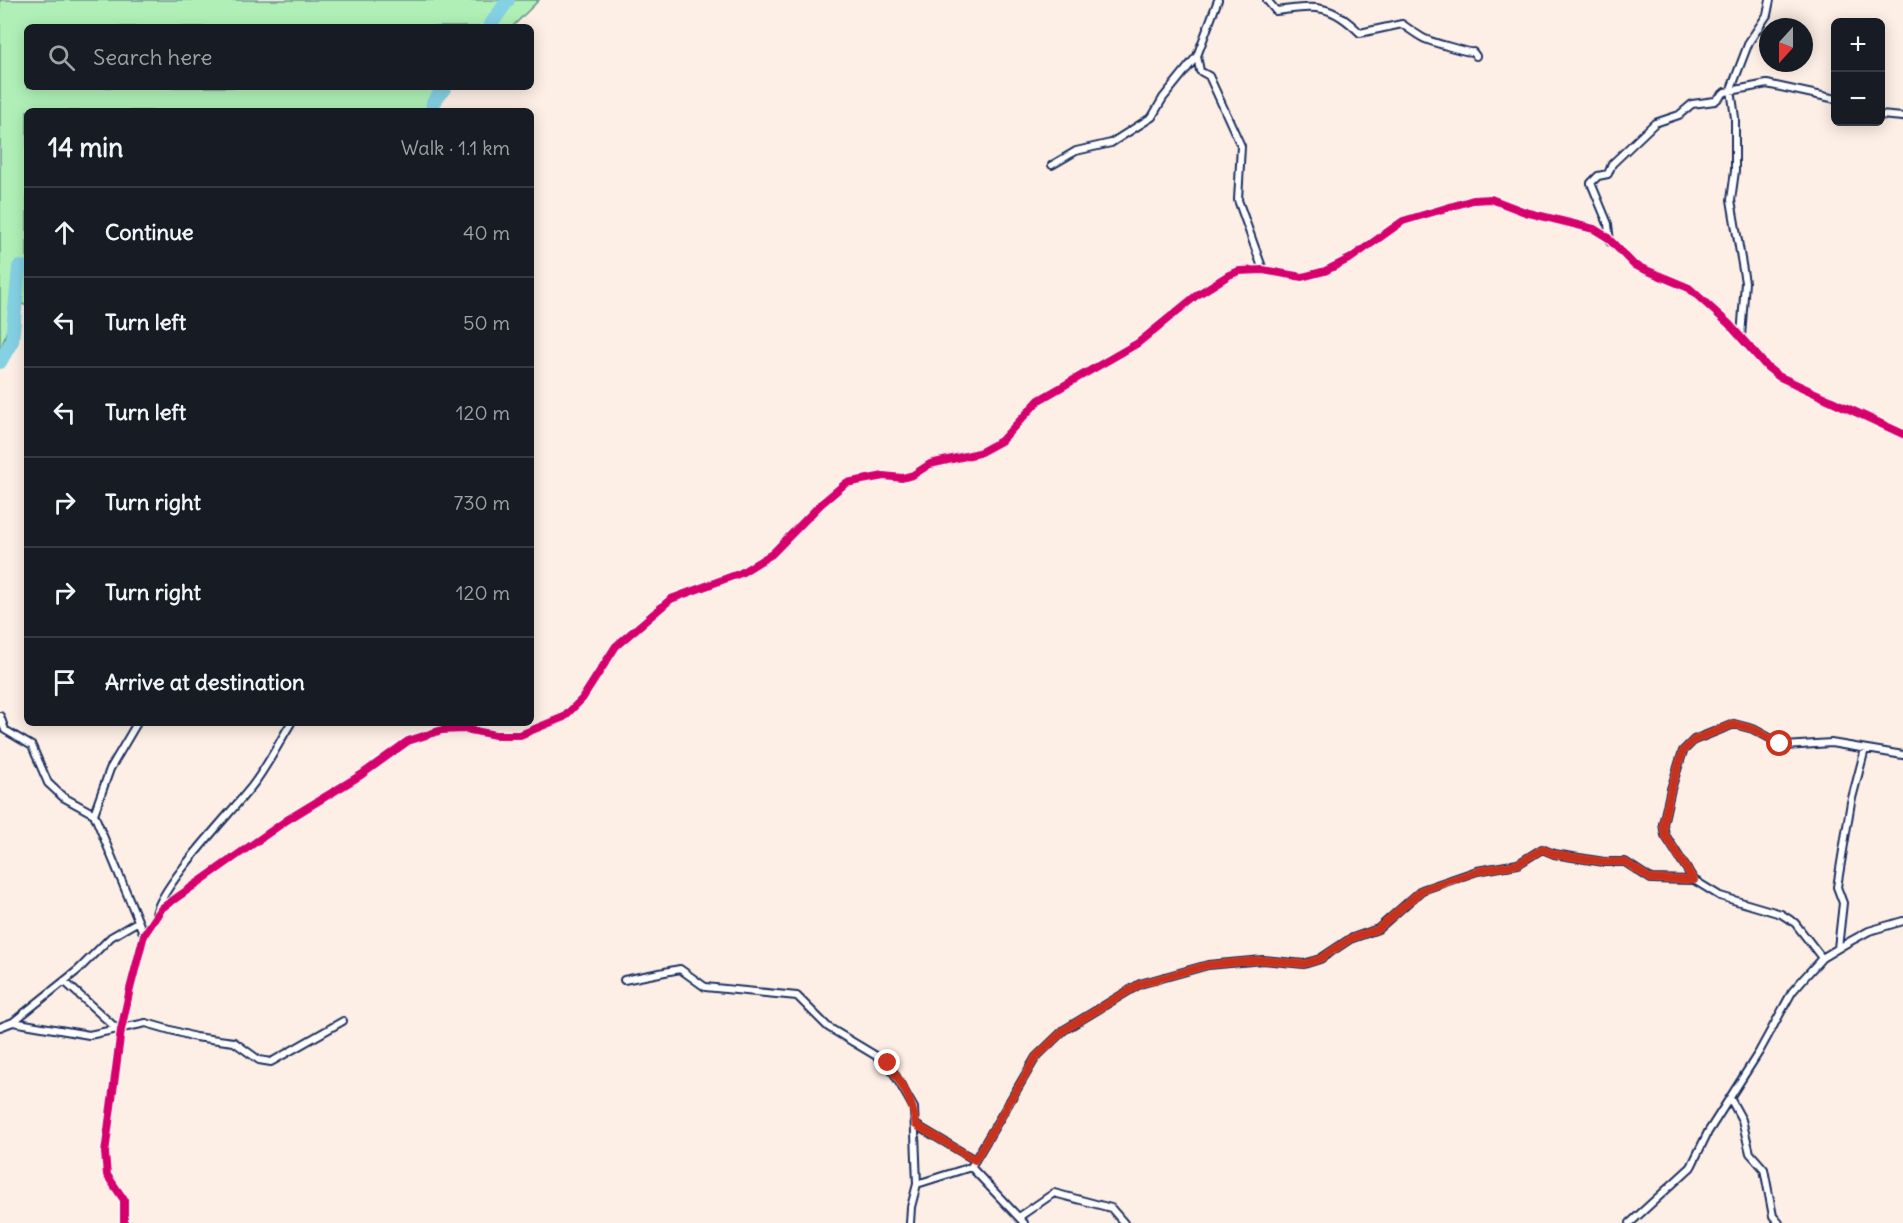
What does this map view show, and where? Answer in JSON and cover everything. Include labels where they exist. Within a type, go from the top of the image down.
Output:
[{"type":"street","points":[[1052,165],[1076,151],[1111,143],[1152,117],[1163,98],[1197,56],[1218,0]]},
{"type":"street","points":[[1267,0],[1276,11],[1311,6],[1341,14],[1360,33],[1402,24],[1424,39],[1443,42],[1467,53],[1473,52],[1476,56]]},
{"type":"street","points":[[1741,337],[1745,282],[1731,200],[1735,171],[1732,83],[1749,42],[1767,15],[1770,0]]},
{"type":"street","points":[[1197,56],[1200,71],[1209,76],[1216,97],[1241,146],[1238,200],[1263,270]]},
{"type":"street","points":[[1611,242],[1608,224],[1591,183],[1598,176],[1608,174],[1612,164],[1655,123],[1679,115],[1692,104],[1700,102],[1708,104],[1725,92],[1767,84],[1831,98]]},
{"type":"street","points":[[1885,115],[1903,117]]},
{"type":"street","points":[[156,914],[287,820],[369,770],[408,741],[442,730],[465,729],[495,735],[520,735],[564,717],[582,699],[616,646],[647,617],[683,592],[741,573],[772,554],[821,504],[846,483],[884,476],[902,478],[914,475],[930,464],[979,453],[1001,441],[1039,400],[1138,343],[1197,295],[1239,271],[1263,270],[1302,277],[1325,271],[1351,258],[1403,221],[1473,200],[1491,198],[1525,212],[1594,229],[1634,265],[1689,288],[1741,337],[1767,368],[1778,376],[1903,434]]},
{"type":"street","points":[[0,716],[5,730],[32,746],[48,783],[63,797],[93,814],[144,935]]},
{"type":"street","points":[[1822,958],[1795,923],[1781,914],[1720,896],[1694,880],[1665,835],[1663,824],[1683,751],[1694,740],[1734,724],[1753,729],[1785,746],[1831,743],[1903,755]]},
{"type":"street","points":[[93,814],[110,769],[135,726]]},
{"type":"street","points":[[124,1223],[124,1200],[107,1175],[104,1165],[119,1029],[144,935],[156,914],[162,896],[222,819],[256,780],[289,726]]},
{"type":"street","points":[[1838,948],[1843,903],[1837,887],[1851,802],[1865,749]]},
{"type":"street","points":[[918,1184],[973,1163],[1036,1057],[1064,1030],[1140,984],[1208,965],[1263,960],[1304,964],[1320,959],[1350,939],[1378,929],[1422,890],[1478,871],[1518,864],[1542,849],[1554,854],[1604,862],[1625,862],[1651,879],[1694,880]]},
{"type":"street","points":[[1630,1223],[1691,1167],[1708,1132],[1759,1052],[1792,992],[1822,958],[1869,931],[1903,921]]},
{"type":"street","points":[[0,1027],[13,1022],[64,981],[111,937],[137,922]]},
{"type":"street","points":[[624,980],[676,969],[686,972],[705,987],[800,997],[828,1027],[880,1056],[888,1063],[908,1094],[914,1108],[918,1184],[911,1206],[910,1223]]},
{"type":"street","points":[[64,981],[84,996],[119,1029]]},
{"type":"street","points":[[13,1022],[85,1035],[146,1023],[195,1037],[240,1044],[260,1060],[271,1062],[343,1021]]},
{"type":"street","points":[[1730,1098],[1742,1120],[1750,1152],[1764,1169],[1773,1216],[1779,1223]]},
{"type":"street","points":[[916,1125],[973,1163],[1024,1223]]},
{"type":"street","points":[[1019,1217],[1054,1193],[1111,1208],[1124,1223]]},
{"type":"green space","points":[[0,0],[539,0],[515,24],[24,24],[24,90],[449,90],[433,108],[24,108],[24,305],[16,301],[0,352]]},
{"type":"waterway","points":[[491,24],[508,0]]},
{"type":"waterway","points":[[432,108],[433,103],[443,90]]},
{"type":"waterway","points":[[0,362],[12,341],[19,267],[24,268]]},
{"type":"cycle path","points":[[124,1223],[124,1200],[107,1175],[105,1153],[121,1030],[130,989],[144,935],[162,908],[287,820],[361,775],[408,741],[442,730],[465,729],[495,735],[520,735],[564,717],[582,699],[616,646],[671,599],[741,573],[772,554],[821,504],[846,483],[884,476],[902,478],[913,475],[930,464],[979,453],[1001,441],[1039,400],[1138,343],[1197,295],[1229,275],[1239,271],[1263,270],[1302,277],[1325,271],[1351,258],[1403,221],[1473,200],[1491,199],[1525,212],[1594,229],[1607,237],[1634,265],[1689,288],[1729,324],[1767,367],[1778,376],[1903,434]]},
{"type":"route","points":[[888,1063],[908,1094],[914,1108],[916,1125],[975,1160],[1036,1057],[1064,1030],[1140,984],[1208,965],[1263,960],[1304,964],[1320,959],[1350,939],[1378,929],[1394,912],[1422,890],[1478,871],[1518,864],[1536,850],[1542,849],[1554,854],[1604,862],[1625,862],[1651,879],[1694,880],[1677,850],[1665,835],[1663,824],[1683,751],[1694,740],[1734,724],[1753,729],[1780,744]]}]
